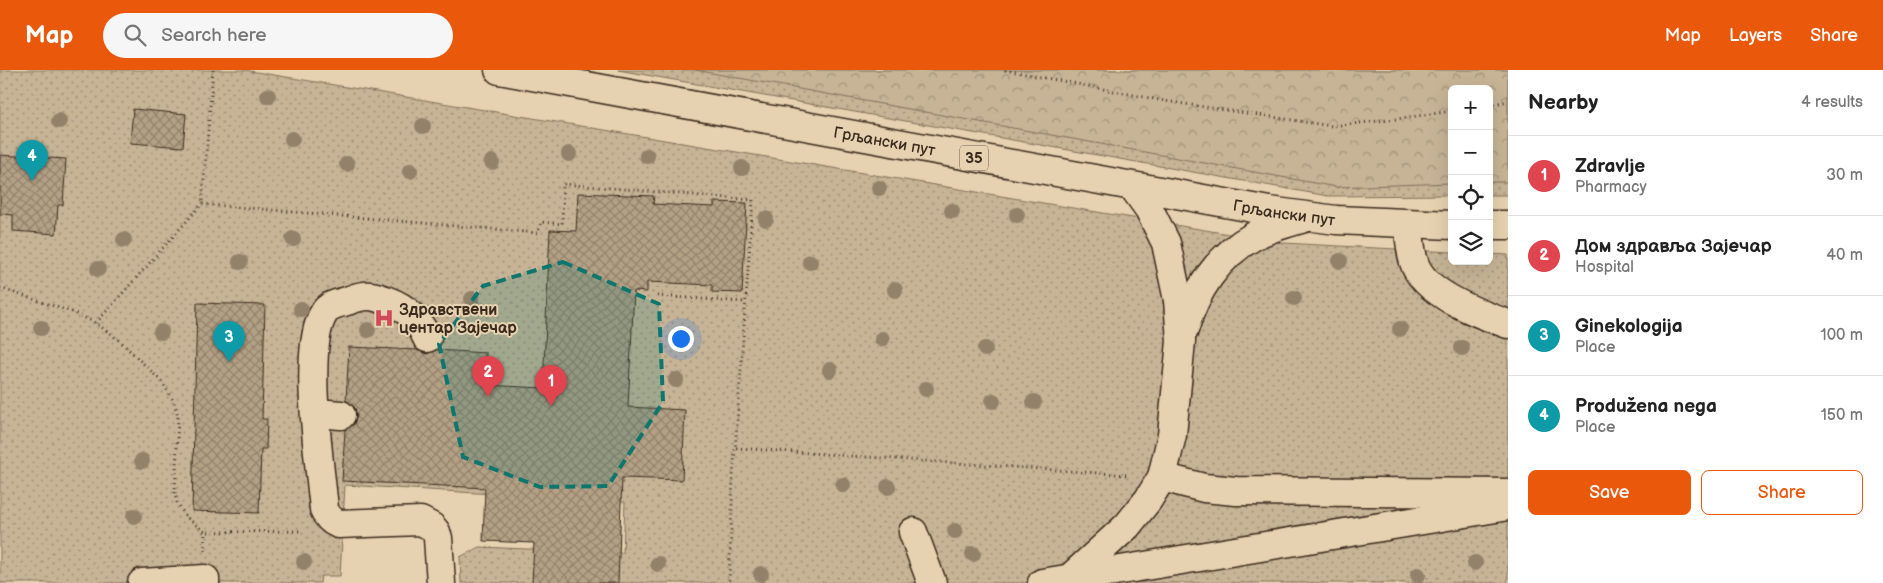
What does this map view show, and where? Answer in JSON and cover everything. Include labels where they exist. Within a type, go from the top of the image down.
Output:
[{"type":"street","name":"Грљански пут","points":[[499,70],[1134,188],[1308,217],[1448,225]]},
{"type":"street","points":[[1134,188],[1149,209],[1166,243],[1178,300],[1181,341]]},
{"type":"street","points":[[1070,578],[1127,526],[1148,500],[1162,477],[1172,435],[1181,341],[1188,315],[1197,294],[1224,259],[1236,248],[1255,235],[1308,217]]},
{"type":"street","points":[[1408,224],[1414,262],[1420,275],[1432,288],[1450,299],[1508,324]]},
{"type":"street","points":[[1493,225],[1508,224]]},
{"type":"street","points":[[427,338],[418,322],[408,310],[378,297],[358,296],[327,309],[319,327],[313,362],[328,414],[324,510],[326,515],[338,524],[416,521],[432,527],[438,538],[441,583]]},
{"type":"street","points":[[1162,477],[1204,488],[1236,491],[1508,493]]},
{"type":"street","points":[[1042,583],[1508,506]]},
{"type":"street","points":[[914,532],[932,583]]},
{"type":"street","points":[[142,583],[205,579],[205,583]]},
{"type":"path","points":[[96,323],[202,204],[213,70]]},
{"type":"path","points":[[1005,70],[1165,101],[1332,126],[1397,120],[1448,112]]},
{"type":"path","points":[[1493,104],[1508,102]]},
{"type":"path","points":[[202,204],[538,233],[541,222],[562,224],[563,184],[753,200],[745,302],[729,583]]},
{"type":"path","points":[[0,288],[72,312],[96,323],[120,341],[162,382],[173,400],[178,416],[175,494],[177,502],[186,518],[206,532],[296,531]]},
{"type":"path","points":[[658,296],[745,302]]},
{"type":"path","points":[[736,448],[1162,477]]},
{"type":"highlighted area","points":[[563,262],[659,304],[663,402],[608,486],[540,487],[463,457],[439,344],[483,286]]},
{"type":"green space","points":[[0,70],[244,70],[1283,243],[1448,252],[1448,265],[1493,265],[1493,254],[1508,255],[1508,583],[461,583],[460,557],[479,547],[623,553],[625,502],[345,485],[340,576],[321,576],[320,583],[0,583]]},
{"type":"green space","points":[[618,70],[1508,70],[1508,195],[1493,195],[1493,85],[1448,85],[1448,195],[1328,196]]},
{"type":"green space","points":[[695,70],[1508,70],[1508,182],[1493,182],[1493,85],[1448,85],[1448,183],[1336,187]]},
{"type":"building","points":[[133,109],[186,114],[183,147],[130,143]]},
{"type":"building","points":[[0,155],[66,159],[63,205],[58,205],[56,234],[13,231],[13,215],[0,214]]},
{"type":"building","points":[[578,193],[654,196],[653,204],[714,207],[714,202],[747,203],[742,293],[712,292],[712,285],[647,282],[647,292],[634,291],[628,407],[685,410],[682,480],[622,478],[618,583],[532,583],[534,543],[483,541],[485,488],[342,481],[345,430],[354,424],[357,416],[355,408],[346,401],[349,347],[417,350],[427,354],[436,350],[486,353],[485,385],[543,388],[550,230],[576,231]]},
{"type":"building","points":[[197,303],[265,305],[262,419],[267,419],[266,449],[261,449],[259,513],[192,511]]},
{"type":"place","name":"Produžena nega","points":[[32,181]]},
{"type":"place","name":"Здравствени центар Зајечар","points":[[384,318]]},
{"type":"place","name":"Ginekologija","points":[[229,362]]},
{"type":"place","name":"Дом здравља Зајечар","points":[[488,397]]},
{"type":"place","name":"Zdravlje","points":[[551,406]]}]
